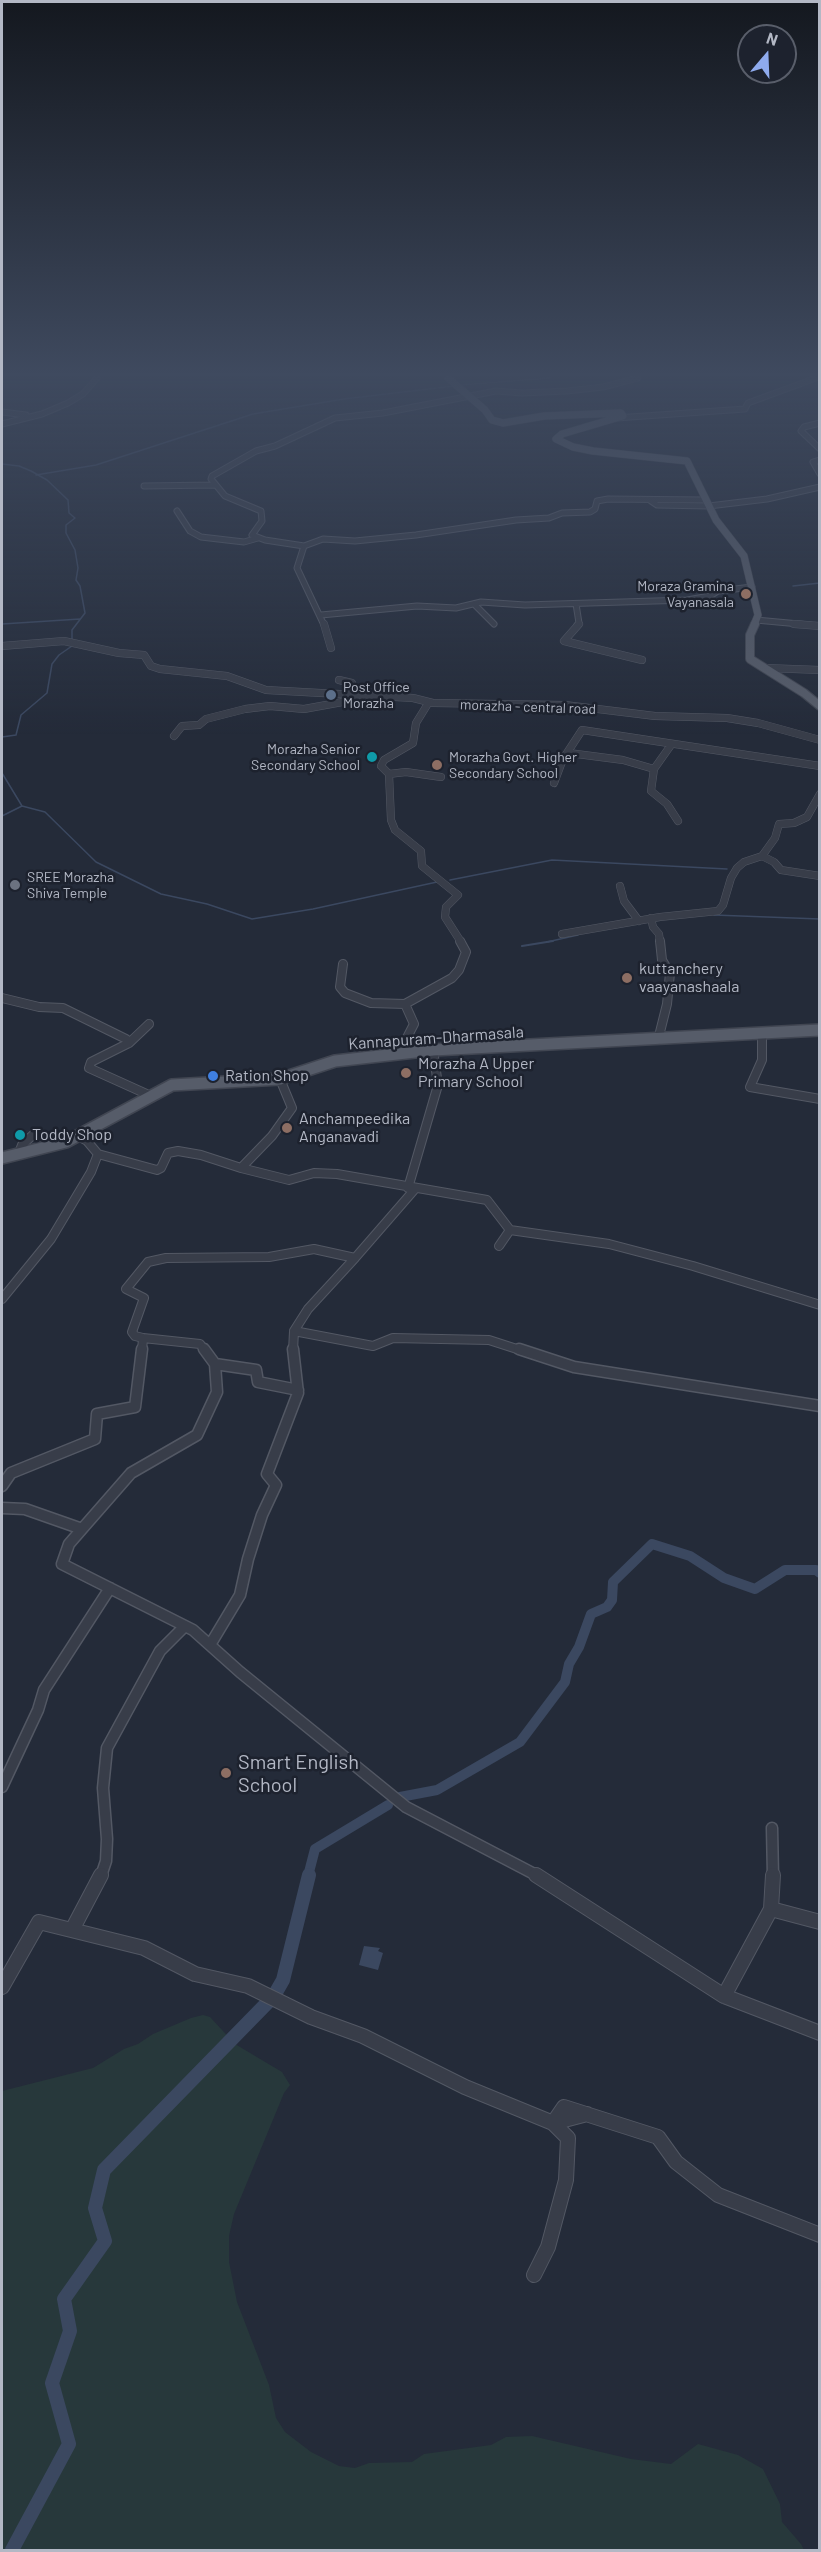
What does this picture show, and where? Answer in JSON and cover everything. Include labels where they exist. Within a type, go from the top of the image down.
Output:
[{"type":"main road","points":[[705,497],[716,520],[744,556],[758,615],[750,635],[750,659],[804,693],[819,706]]},
{"type":"main road","name":"Kannapuram-Dharmasala","points":[[2,1158],[56,1146],[172,1085],[280,1079],[335,1061],[434,1050],[819,1030]]},
{"type":"street","points":[[228,497],[261,511],[262,521],[252,535],[304,546],[323,539],[355,541],[416,535],[516,520],[549,518],[562,513],[590,512],[595,508],[597,501],[608,499],[649,499],[657,505],[774,497]]},
{"type":"street","points":[[177,511],[190,531],[201,537],[244,542],[258,538]]},
{"type":"street","points":[[304,546],[297,568],[321,615],[331,648]]},
{"type":"street","points":[[321,615],[417,606],[456,608],[482,602],[525,605],[694,599],[710,596],[718,591],[752,587]]},
{"type":"street","points":[[576,604],[579,623],[564,641],[642,660]]},
{"type":"street","points":[[475,605],[494,624]]},
{"type":"street","points":[[756,620],[819,626]]},
{"type":"street","name":"morazha - central road","points":[[2,646],[64,641],[119,653],[144,655],[151,666],[160,669],[227,676],[266,690],[412,698],[429,702],[494,706],[565,705],[655,716],[727,718],[758,723],[819,740]]},
{"type":"street","points":[[766,668],[819,670]]},
{"type":"street","points":[[339,680],[352,683],[353,686],[347,696]]},
{"type":"street","points":[[174,736],[182,726],[199,725],[207,719],[245,709],[270,706],[304,709],[347,703],[362,697]]},
{"type":"street","points":[[343,964],[340,987],[345,993],[370,1003],[405,1004],[452,978],[459,970],[466,952],[445,917],[446,907],[458,896],[422,866],[421,851],[395,830],[391,820],[390,774],[381,766],[384,760],[413,743],[416,723],[429,702]]},
{"type":"street","points":[[554,783],[563,759],[582,730],[644,738],[671,745],[750,753],[819,766]]},
{"type":"street","points":[[671,745],[654,769],[651,791],[667,804],[678,821]]},
{"type":"street","points":[[569,753],[623,760],[654,769]]},
{"type":"street","points":[[390,774],[406,772],[441,777]]},
{"type":"street","points":[[562,934],[718,911],[723,905],[728,885],[737,868],[744,862],[762,856],[775,838],[779,824],[794,823],[807,818],[819,794]]},
{"type":"street","points":[[762,856],[774,862],[778,869],[819,876]]},
{"type":"street","points":[[620,886],[624,901],[639,921]]},
{"type":"street","points":[[652,920],[653,927],[659,934],[662,960],[670,973],[667,1004],[658,1040]]},
{"type":"street","points":[[2,998],[39,1007],[63,1008],[129,1042]]},
{"type":"street","points":[[399,1053],[414,1024],[405,1004]]},
{"type":"street","points":[[149,1024],[129,1042],[91,1062],[89,1068],[151,1096]]},
{"type":"street","points":[[762,1032],[762,1060],[750,1088],[819,1099]]},
{"type":"street","points":[[210,1645],[240,1595],[248,1558],[262,1515],[276,1485],[267,1474],[288,1424],[298,1390],[292,1343],[294,1330],[308,1309],[411,1189],[438,1085],[434,1050]]},
{"type":"street","points":[[241,1168],[272,1136],[292,1108],[280,1079]]},
{"type":"street","points":[[19,1153],[22,1145],[35,1133]]},
{"type":"street","points":[[78,1136],[87,1141],[98,1154],[157,1170],[161,1168],[168,1153],[178,1150],[282,1179],[289,1180],[314,1173],[337,1174],[411,1189],[487,1200],[510,1230],[609,1244],[693,1266],[819,1305]]},
{"type":"street","points":[[2,1299],[51,1239],[91,1172],[98,1154]]},
{"type":"street","points":[[499,1246],[510,1230]]},
{"type":"street","points":[[355,1257],[314,1249],[269,1257],[156,1259],[148,1262],[126,1289],[144,1298],[132,1332],[135,1336],[143,1338],[200,1344],[215,1364],[218,1392],[197,1435],[131,1473],[69,1545],[62,1564],[185,1626],[406,1807],[547,1881],[724,1996],[819,2033]]},
{"type":"street","points":[[294,1330],[373,1346],[393,1338],[489,1340],[574,1367],[819,1406]]},
{"type":"street","points":[[2,1485],[11,1473],[95,1439],[97,1414],[135,1407],[143,1338]]},
{"type":"street","points":[[215,1364],[256,1370],[258,1382],[298,1390]]},
{"type":"street","points":[[2,1508],[25,1509],[82,1529]]},
{"type":"street","points":[[2,1787],[38,1710],[44,1690],[110,1588]]},
{"type":"street","points":[[72,1930],[99,1881],[106,1861],[107,1839],[103,1788],[107,1748],[160,1651],[185,1626]]},
{"type":"street","points":[[724,1996],[771,1909],[774,1865],[772,1828]]},
{"type":"street","points":[[771,1909],[819,1922]]},
{"type":"street","points":[[2,1987],[39,1922],[72,1930],[144,1948],[195,1974],[248,1986],[311,2017],[363,2036],[465,2087],[553,2123],[568,2138],[566,2180],[548,2247],[534,2275]]},
{"type":"street","points":[[553,2123],[587,2114],[658,2137],[676,2162],[718,2195],[819,2235]]},
{"type":"shaded area","points":[[203,2015],[210,2017],[235,2044],[282,2072],[290,2085],[284,2093],[234,2214],[229,2236],[229,2262],[237,2302],[269,2385],[276,2418],[285,2432],[311,2452],[339,2466],[355,2468],[369,2463],[412,2462],[424,2454],[491,2445],[506,2437],[532,2436],[631,2459],[671,2464],[698,2444],[738,2455],[763,2469],[780,2504],[782,2522],[804,2550],[2,2550],[2,2091],[93,2068],[153,2034]]},
{"type":"water","points":[[364,1946],[380,1948],[378,1951],[383,1953],[378,1970],[359,1965]]},
{"type":"waterway","points":[[65,497],[68,500],[69,513],[75,518],[66,525],[66,533],[75,550],[78,568],[76,580],[80,586],[85,613],[72,630],[72,640]]},
{"type":"waterway","points":[[793,586],[820,583]]},
{"type":"waterway","points":[[2,624],[80,619]]},
{"type":"waterway","points":[[2,737],[16,735],[21,715],[47,693],[52,664],[59,655],[72,646]]},
{"type":"waterway","points":[[2,773],[22,806]]},
{"type":"waterway","points":[[2,816],[22,806]]},
{"type":"waterway","points":[[22,806],[45,812],[96,862],[161,894],[207,904],[252,919],[313,909],[437,882]]},
{"type":"waterway","points":[[450,880],[552,860],[727,869]]},
{"type":"waterway","points":[[714,915],[820,919]]},
{"type":"waterway","points":[[548,942],[578,935]]},
{"type":"waterway","points":[[548,942],[553,941]]},
{"type":"waterway","points":[[522,946],[548,942]]},
{"type":"waterway","points":[[400,1797],[437,1790],[520,1742],[565,1682],[569,1664],[579,1647],[591,1614],[607,1607],[612,1600],[613,1582],[652,1544],[690,1556],[724,1578],[755,1589],[785,1570],[816,1570],[820,1573]]},
{"type":"waterway","points":[[308,1876],[315,1849],[388,1805]]},
{"type":"waterway","points":[[275,1994],[283,1980],[309,1875]]},
{"type":"waterway","points":[[12,2550],[69,2444],[52,2383],[70,2331],[64,2299],[105,2241],[95,2208],[104,2170],[269,2001]]},
{"type":"waterway","points":[[252,2017],[266,2005]]},
{"type":"place","name":"Moraza Gramina Vayanasala","points":[[746,594]]},
{"type":"place","name":"Post Office Morazha","points":[[331,695]]},
{"type":"place","name":"Morazha Senior Secondary School","points":[[372,757]]},
{"type":"place","name":"Morazha Govt. Higher Secondary School","points":[[437,765]]},
{"type":"place","name":"SREE Morazha Shiva Temple","points":[[15,885]]},
{"type":"place","name":"kuttanchery vaayanashaala","points":[[627,978]]},
{"type":"place","name":"Morazha A Upper Primary School","points":[[406,1073]]},
{"type":"place","name":"Ration Shop","points":[[213,1076]]},
{"type":"place","name":"Anchampeedika Anganavadi","points":[[287,1128]]},
{"type":"place","name":"Toddy Shop","points":[[20,1135]]},
{"type":"place","name":"Smart English School","points":[[226,1773]]}]
